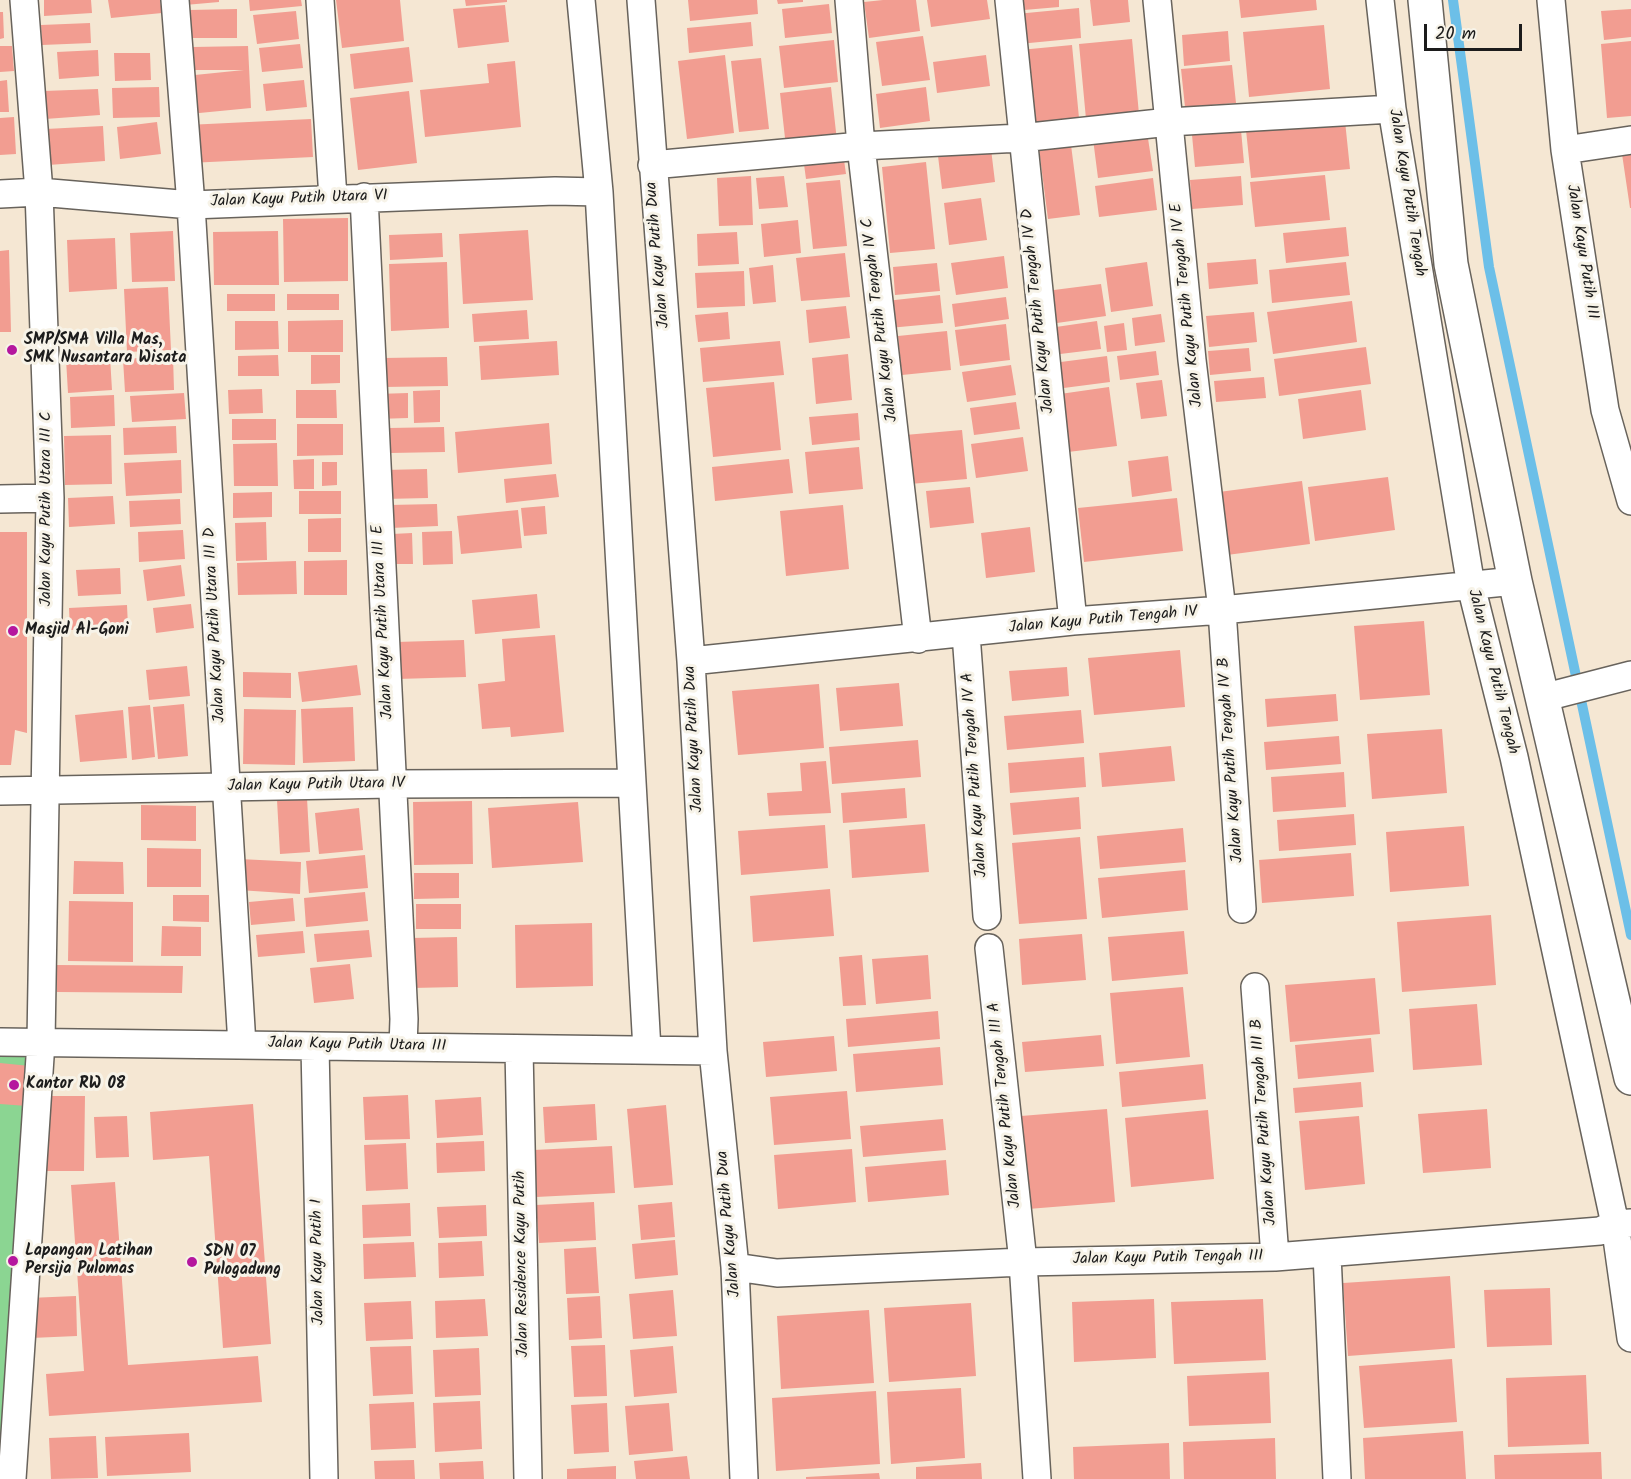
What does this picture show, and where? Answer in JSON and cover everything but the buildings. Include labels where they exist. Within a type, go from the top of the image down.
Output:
[{"type":"street","name":"Jalan Kayu Putih Utara III C","points":[[12,1479],[41,1042],[50,498],[39,192],[24,0]]},
{"type":"street","name":"Jalan Kayu Putih Utara III D","points":[[175,0],[191,205],[242,1045]]},
{"type":"street","points":[[320,0],[333,198]]},
{"type":"street","points":[[581,0],[598,192],[647,1050]]},
{"type":"street","name":"Jalan Kayu Putih Dua","points":[[641,0],[691,661],[713,1051],[735,1267],[744,1479]]},
{"type":"street","name":"Jalan Kayu Putih Tengah IV C","points":[[849,0],[861,146],[918,639]]},
{"type":"street","name":"Jalan Kayu Putih Tengah IV D","points":[[1009,0],[1021,138],[1073,621]]},
{"type":"street","name":"Jalan Kayu Putih Tengah IV E","points":[[1157,0],[1192,360],[1222,610]]},
{"type":"street","name":"Jalan Kayu Putih Tengah","points":[[1380,0],[1392,109],[1471,586],[1514,757],[1619,1231],[1631,1338]]},
{"type":"street","name":"Jalan Kayu Putih Tengah","points":[[1425,0],[1451,264],[1515,581],[1557,694],[1631,1078]]},
{"type":"street","name":"Jalan Kayu Putih III","points":[[1551,0],[1565,150],[1605,410],[1631,501]]},
{"type":"street","points":[[652,165],[861,146],[1021,138],[1169,122],[1392,109]]},
{"type":"street","points":[[1565,150],[1631,140]]},
{"type":"street","name":"Jalan Kayu Putih Utara VI","points":[[0,194],[39,192],[191,205],[364,197],[555,191],[598,192]]},
{"type":"street","name":"Jalan Kayu Putih Utara III E","points":[[364,197],[403,1047]]},
{"type":"street","points":[[0,498],[50,498]]},
{"type":"street","name":"Jalan Kayu Putih Tengah IV","points":[[691,661],[1073,621],[1222,610],[1515,581]]},
{"type":"street","name":"Jalan Kayu Putih Tengah IV B","points":[[1222,610],[1242,909]]},
{"type":"street","name":"Jalan Kayu Putih Tengah IV A","points":[[966,634],[987,916]]},
{"type":"street","points":[[1557,694],[1631,675]]},
{"type":"street","name":"Jalan Kayu Putih Utara IV","points":[[0,791],[392,784],[632,783]]},
{"type":"street","name":"Jalan Kayu Putih Tengah III A","points":[[989,948],[1023,1262],[1037,1479]]},
{"type":"street","name":"Jalan Kayu Putih Tengah III B","points":[[1255,987],[1275,1257]]},
{"type":"street","name":"Jalan Kayu Putih Utara III","points":[[0,1042],[713,1051]]},
{"type":"street","name":"Jalan Kayu Putih I","points":[[315,1046],[324,1479]]},
{"type":"street","name":"Jalan Residence Kayu Putih","points":[[519,1048],[528,1479]]},
{"type":"street","name":"Jalan Kayu Putih Tengah III","points":[[735,1267],[777,1273],[1023,1262],[1275,1257],[1619,1231]]},
{"type":"street","points":[[1328,1254],[1337,1479]]},
{"type":"green space","name":"Lapangan Latihan Persija Pulomas","points":[[0,1042],[41,1042],[0,1479]]},
{"type":"waterway","points":[[1453,0],[1489,267],[1631,935]]},
{"type":"place","name":"SMP/SMA Villa Mas, SMK Nusantara Wisata","points":[[12,350]]},
{"type":"place","name":"Masjid Al-Goni","points":[[13,631]]},
{"type":"place","name":"Kantor RW 08","points":[[14,1085]]},
{"type":"place","name":"Lapangan Latihan Persija Pulomas","points":[[13,1261]]},
{"type":"place","name":"SDN 07 Pulogadung","points":[[192,1262]]}]
